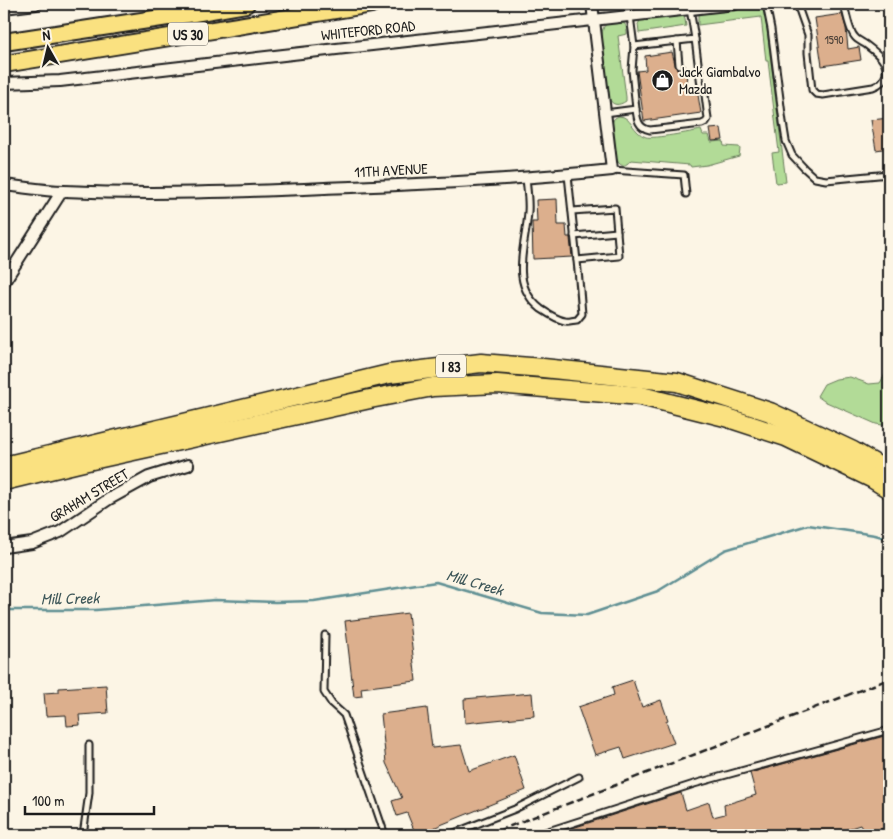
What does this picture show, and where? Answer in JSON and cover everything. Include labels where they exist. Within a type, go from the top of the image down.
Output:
[{"type":"highway","name":"US 30","points":[[4,42],[246,4]]},
{"type":"highway","name":"US 30","points":[[4,64],[372,4]]},
{"type":"highway","name":"I 83","points":[[4,466],[389,374],[481,363],[677,382],[770,412],[853,451],[889,472]]},
{"type":"highway","name":"I 83","points":[[4,481],[370,398],[434,387],[497,384],[641,396],[725,417],[786,437],[873,479],[889,490]]},
{"type":"street","points":[[4,8],[36,4]]},
{"type":"street","points":[[592,4],[612,170]]},
{"type":"street","name":"WHITEFORD ROAD","points":[[4,83],[60,81],[736,4]]},
{"type":"street","name":"11TH AVENUE","points":[[4,186],[62,191],[138,193],[248,191],[390,186],[568,175],[612,170]]},
{"type":"street","points":[[4,282],[62,191]]},
{"type":"street","name":"GRAHAM STREET","points":[[4,547],[32,543],[60,532],[109,499],[149,477],[188,465]]},
{"type":"lane","points":[[766,4],[772,29],[786,141],[792,155],[815,178],[826,180],[889,174]]},
{"type":"lane","points":[[797,4],[808,35],[812,90],[816,94],[823,95],[873,88],[880,85],[886,73],[880,56],[855,37],[844,4]]},
{"type":"lane","points":[[630,16],[634,46],[632,70],[637,120],[641,126],[650,130],[702,124],[708,119],[701,86],[690,9]]},
{"type":"lane","points":[[634,46],[694,39]]},
{"type":"lane","points":[[677,41],[680,65]]},
{"type":"lane","points":[[605,113],[636,109]]},
{"type":"lane","points":[[612,170],[684,175],[686,194]]},
{"type":"lane","points":[[526,177],[528,211],[521,257],[521,274],[525,288],[534,303],[547,313],[566,321],[577,320],[582,314],[568,175]]},
{"type":"lane","points":[[572,211],[615,208],[619,256],[577,260]]},
{"type":"lane","points":[[574,236],[617,232]]},
{"type":"lane","points":[[325,635],[324,692],[332,704],[344,715],[385,835]]},
{"type":"lane","points":[[536,835],[694,784],[889,730]]},
{"type":"lane","points":[[83,835],[89,793],[89,746]]},
{"type":"lane","points":[[450,835],[515,808],[578,777]]},
{"type":"green space","points":[[760,4],[765,14],[786,182],[776,183],[772,153],[779,152],[761,17],[698,25],[698,15],[700,12]]},
{"type":"green space","points":[[682,14],[686,26],[639,33],[638,24],[642,18]]},
{"type":"green space","points":[[619,20],[625,24],[627,32],[627,34],[618,36],[626,101],[616,104],[612,103],[609,98],[602,35],[606,25]]},
{"type":"green space","points":[[619,116],[626,119],[638,132],[646,137],[701,130],[703,135],[709,135],[711,142],[723,141],[724,146],[739,147],[739,156],[707,165],[691,167],[690,165],[631,160],[625,165],[621,165],[617,161],[615,154],[612,125],[614,119]]},
{"type":"green space","points":[[889,370],[889,426],[876,424],[824,401],[817,396],[824,384],[836,379],[850,377],[869,384],[880,383]]},
{"type":"building","points":[[842,14],[846,28],[848,49],[859,47],[861,60],[822,66],[815,18]]},
{"type":"building","name":"Jack Giambalvo Mazda","points":[[672,52],[676,68],[680,69],[685,65],[688,90],[697,89],[701,113],[644,121],[637,71],[646,70],[645,56]]},
{"type":"building","points":[[889,118],[889,148],[876,150],[871,120]]},
{"type":"building","points":[[721,128],[723,140],[712,141],[710,129]]},
{"type":"building","points":[[557,199],[558,225],[566,225],[567,237],[570,237],[572,257],[533,259],[532,222],[537,222],[536,200]]},
{"type":"building","points":[[408,613],[416,681],[361,688],[362,696],[354,697],[345,621]]},
{"type":"building","points":[[633,680],[642,707],[661,700],[674,743],[625,759],[621,747],[595,755],[578,707],[614,695],[612,687]]},
{"type":"building","points":[[106,685],[108,713],[79,715],[80,725],[67,726],[66,715],[46,716],[44,693],[59,692],[59,688]]},
{"type":"building","points":[[532,693],[534,716],[465,723],[464,699]]},
{"type":"building","points":[[427,708],[432,748],[461,745],[469,771],[514,755],[526,790],[416,835],[407,813],[397,816],[392,801],[402,798],[386,763],[381,714]]},
{"type":"building","points":[[888,735],[889,811],[885,813],[889,826],[866,835],[860,825],[828,835],[551,835],[681,793],[686,810],[709,802],[713,817],[725,814],[724,805],[756,795],[750,773]]},
{"type":"waterway","name":"Mill Creek","points":[[4,610],[96,610],[215,600],[314,601],[436,582],[542,613],[587,615],[658,591],[725,550],[808,525],[875,535],[889,539]]},
{"type":"railway","points":[[487,835],[889,679]]},
{"type":"place","name":"Jack Giambalvo Mazda","points":[[663,80]]}]
